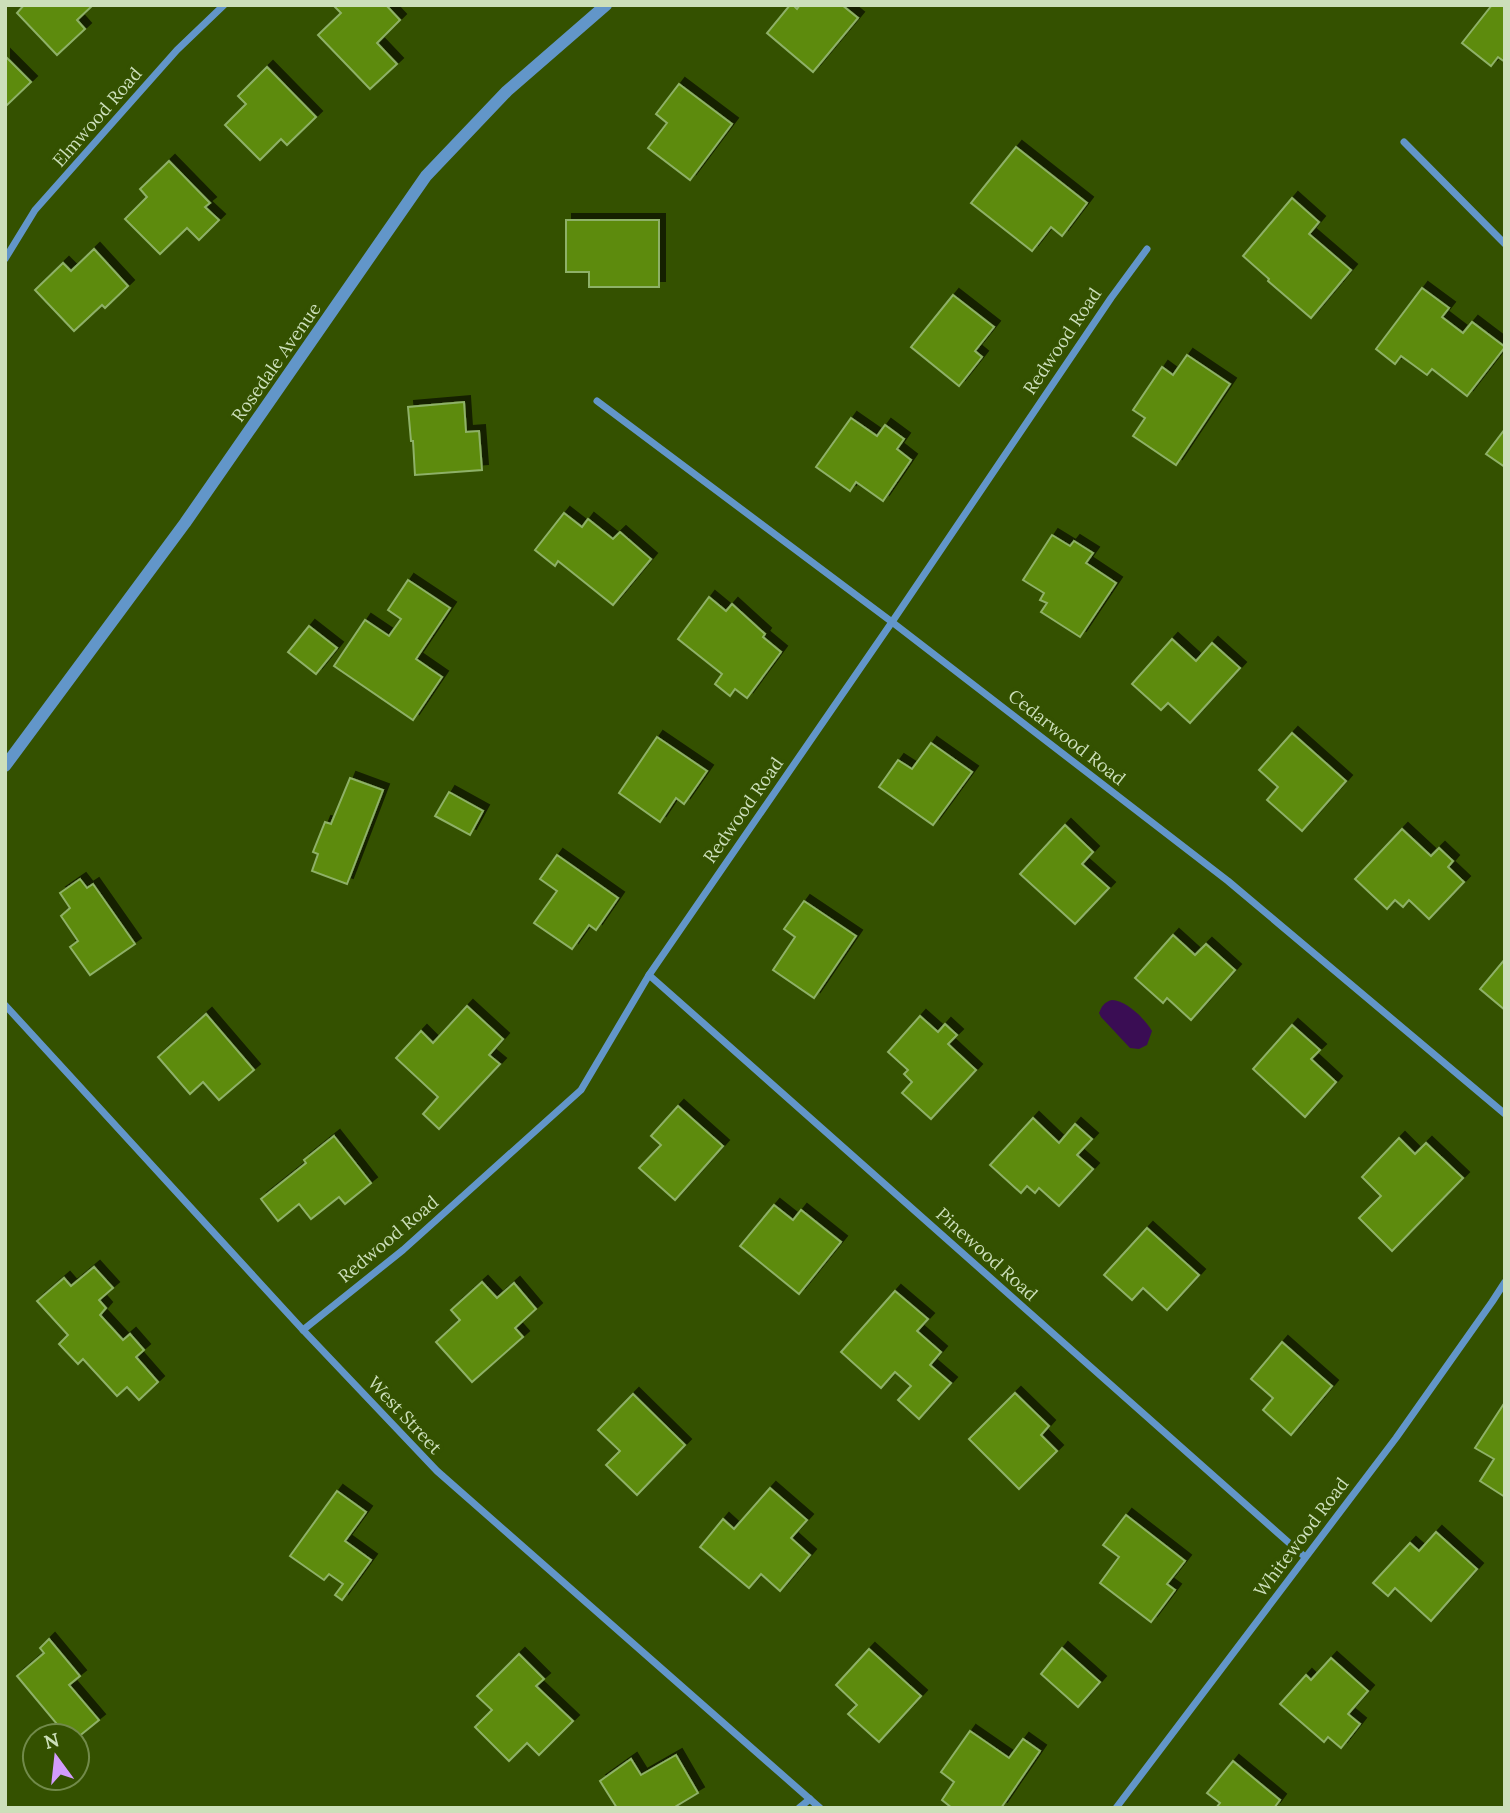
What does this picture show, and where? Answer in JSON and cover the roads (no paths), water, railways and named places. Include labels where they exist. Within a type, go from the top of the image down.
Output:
[{"type":"street","name":"Elmwood Road","points":[[5,259],[35,210],[177,50],[224,5]]},
{"type":"street","name":"Rosedale Avenue","points":[[5,766],[186,523],[426,176],[507,90],[606,5]]},
{"type":"street","points":[[1404,142],[1505,244]]},
{"type":"street","name":"Redwood Road","points":[[303,1330],[403,1250],[581,1090],[649,975],[1147,249]]},
{"type":"street","name":"Cedarwood Road","points":[[597,401],[892,622],[1228,881],[1505,1114]]},
{"type":"street","name":"Pinewood Road","points":[[649,975],[1305,1558]]},
{"type":"street","name":"West Street","points":[[5,1005],[303,1330],[437,1471],[820,1808]]},
{"type":"street","name":"Whitewood Road","points":[[1116,1808],[1396,1437],[1505,1282]]},
{"type":"street","points":[[799,1808],[810,1799]]}]
